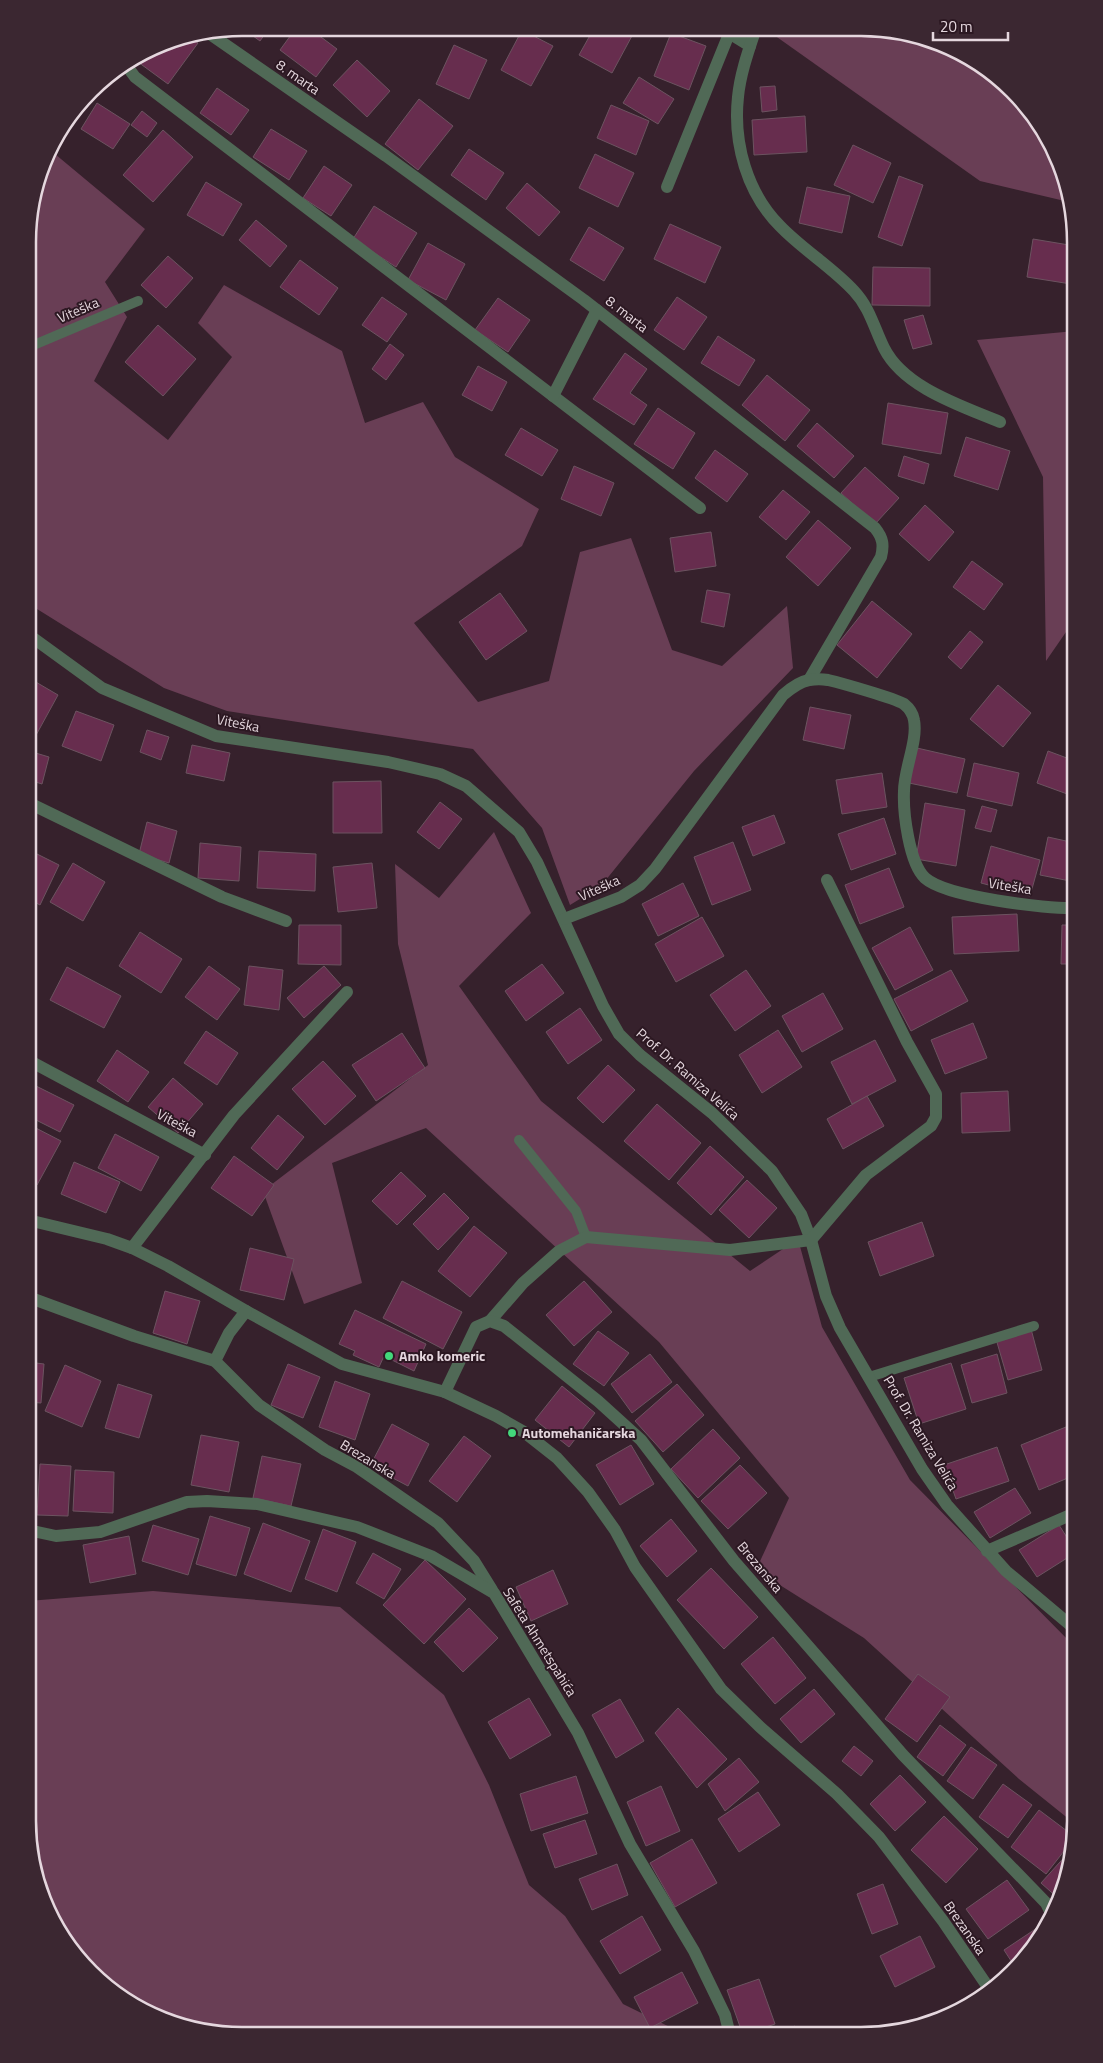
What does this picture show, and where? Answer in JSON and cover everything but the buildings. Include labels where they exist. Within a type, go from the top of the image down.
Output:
[{"type":"street","points":[[667,187],[724,36]]},
{"type":"street","points":[[733,36],[750,46]]},
{"type":"street","points":[[753,36],[738,96],[737,126],[742,159],[752,186],[765,208],[780,226],[840,276],[855,292],[869,310],[884,348],[893,361],[907,375],[947,400],[1000,422]]},
{"type":"street","name":"8. marta","points":[[216,38],[386,156],[597,310],[875,528],[882,537],[884,548],[881,557],[809,680]]},
{"type":"street","points":[[130,70],[135,77],[700,508]]},
{"type":"street","points":[[553,396],[597,310]]},
{"type":"street","name":"Viteška","points":[[36,640],[102,688],[216,736],[388,762],[440,774],[466,786],[519,832],[537,862],[564,919],[621,897],[640,885],[655,869],[784,695],[795,685],[809,680],[827,680],[902,703],[911,713],[914,727],[904,789],[904,805],[912,852],[916,865],[924,877],[934,884],[961,894],[1067,908]]},
{"type":"street","points":[[36,806],[222,898],[286,921]]},
{"type":"street","points":[[444,1392],[476,1327],[490,1321],[523,1283],[559,1251],[586,1237],[730,1250],[811,1240],[866,1175],[931,1126],[936,1118],[936,1094],[907,1042],[827,880]]},
{"type":"street","name":"Prof. Dr. Ramiza Velića","points":[[564,919],[603,1006],[619,1034],[640,1054],[712,1112],[772,1171],[801,1214],[811,1240],[829,1304],[840,1328],[922,1469],[947,1505],[1006,1571],[1067,1622]]},
{"type":"street","points":[[132,1248],[234,1116],[347,992]]},
{"type":"street","name":"Viteška","points":[[36,1064],[205,1155]]},
{"type":"street","name":"Brezanska","points":[[36,1222],[107,1239],[132,1248],[168,1266],[342,1364],[444,1392],[496,1416],[524,1432],[556,1458],[588,1492],[615,1530],[635,1567],[721,1689],[760,1727],[838,1794],[879,1837],[942,1921],[986,1984]]},
{"type":"street","name":"Brezanska","points":[[36,1300],[134,1336],[215,1361],[259,1405],[438,1523],[474,1561],[494,1593]]},
{"type":"street","points":[[215,1361],[229,1333],[246,1311]]},
{"type":"street","name":"Brezanska","points":[[490,1321],[504,1326],[598,1402],[641,1440],[734,1561],[903,1755],[1048,1906]]},
{"type":"street","name":"Safeta Ahmetspahića","points":[[36,1532],[56,1536],[100,1532],[188,1502],[207,1501],[257,1504],[357,1527],[431,1556],[494,1593],[578,1732],[630,1844],[694,1951],[725,2016],[728,2027]]},
{"type":"street","points":[[988,1550],[1067,1516]]},
{"type":"lane","name":"Viteška","points":[[36,344],[138,301]]},
{"type":"lane","points":[[519,1140],[576,1211],[586,1237]]},
{"type":"lane","points":[[869,1377],[1034,1326]]},
{"type":"shaded area","points":[[775,36],[861,36],[901,40],[940,52],[975,71],[997,87],[1016,106],[1032,128],[1051,163],[1063,201],[980,181]]},
{"type":"shaded area","points":[[56,155],[145,229],[105,282],[127,317],[94,381],[168,440],[232,357],[198,323],[224,285],[342,351],[365,423],[423,402],[455,457],[539,509],[522,546],[414,623],[478,702],[549,681],[580,552],[631,538],[672,650],[722,666],[787,606],[793,668],[694,771],[601,886],[570,905],[542,828],[473,749],[227,711],[164,688],[36,608],[36,242],[40,202],[47,176]]},
{"type":"shaded area","points":[[1067,332],[1067,631],[1046,661],[1043,477],[977,340]]},
{"type":"shaded area","points":[[494,832],[531,913],[459,986],[541,1101],[750,1271],[798,1239],[822,1327],[910,1480],[1067,1639],[1067,1818],[1019,1779],[864,1638],[756,1570],[789,1498],[659,1342],[426,1128],[332,1163],[362,1283],[304,1304],[263,1191],[428,1065],[398,944],[395,864],[439,898]]},
{"type":"shaded area","points":[[153,1591],[340,1607],[444,1695],[489,1785],[529,1885],[565,1916],[623,2004],[670,2027],[242,2027],[215,2025],[189,2020],[163,2011],[128,1992],[106,1976],[87,1957],[71,1935],[52,1900],[43,1874],[38,1848],[36,1821],[36,1600]]},
{"type":"place","name":"Amko komeric","points":[[389,1356]]},
{"type":"place","name":"Automehaničarska","points":[[512,1433]]}]
